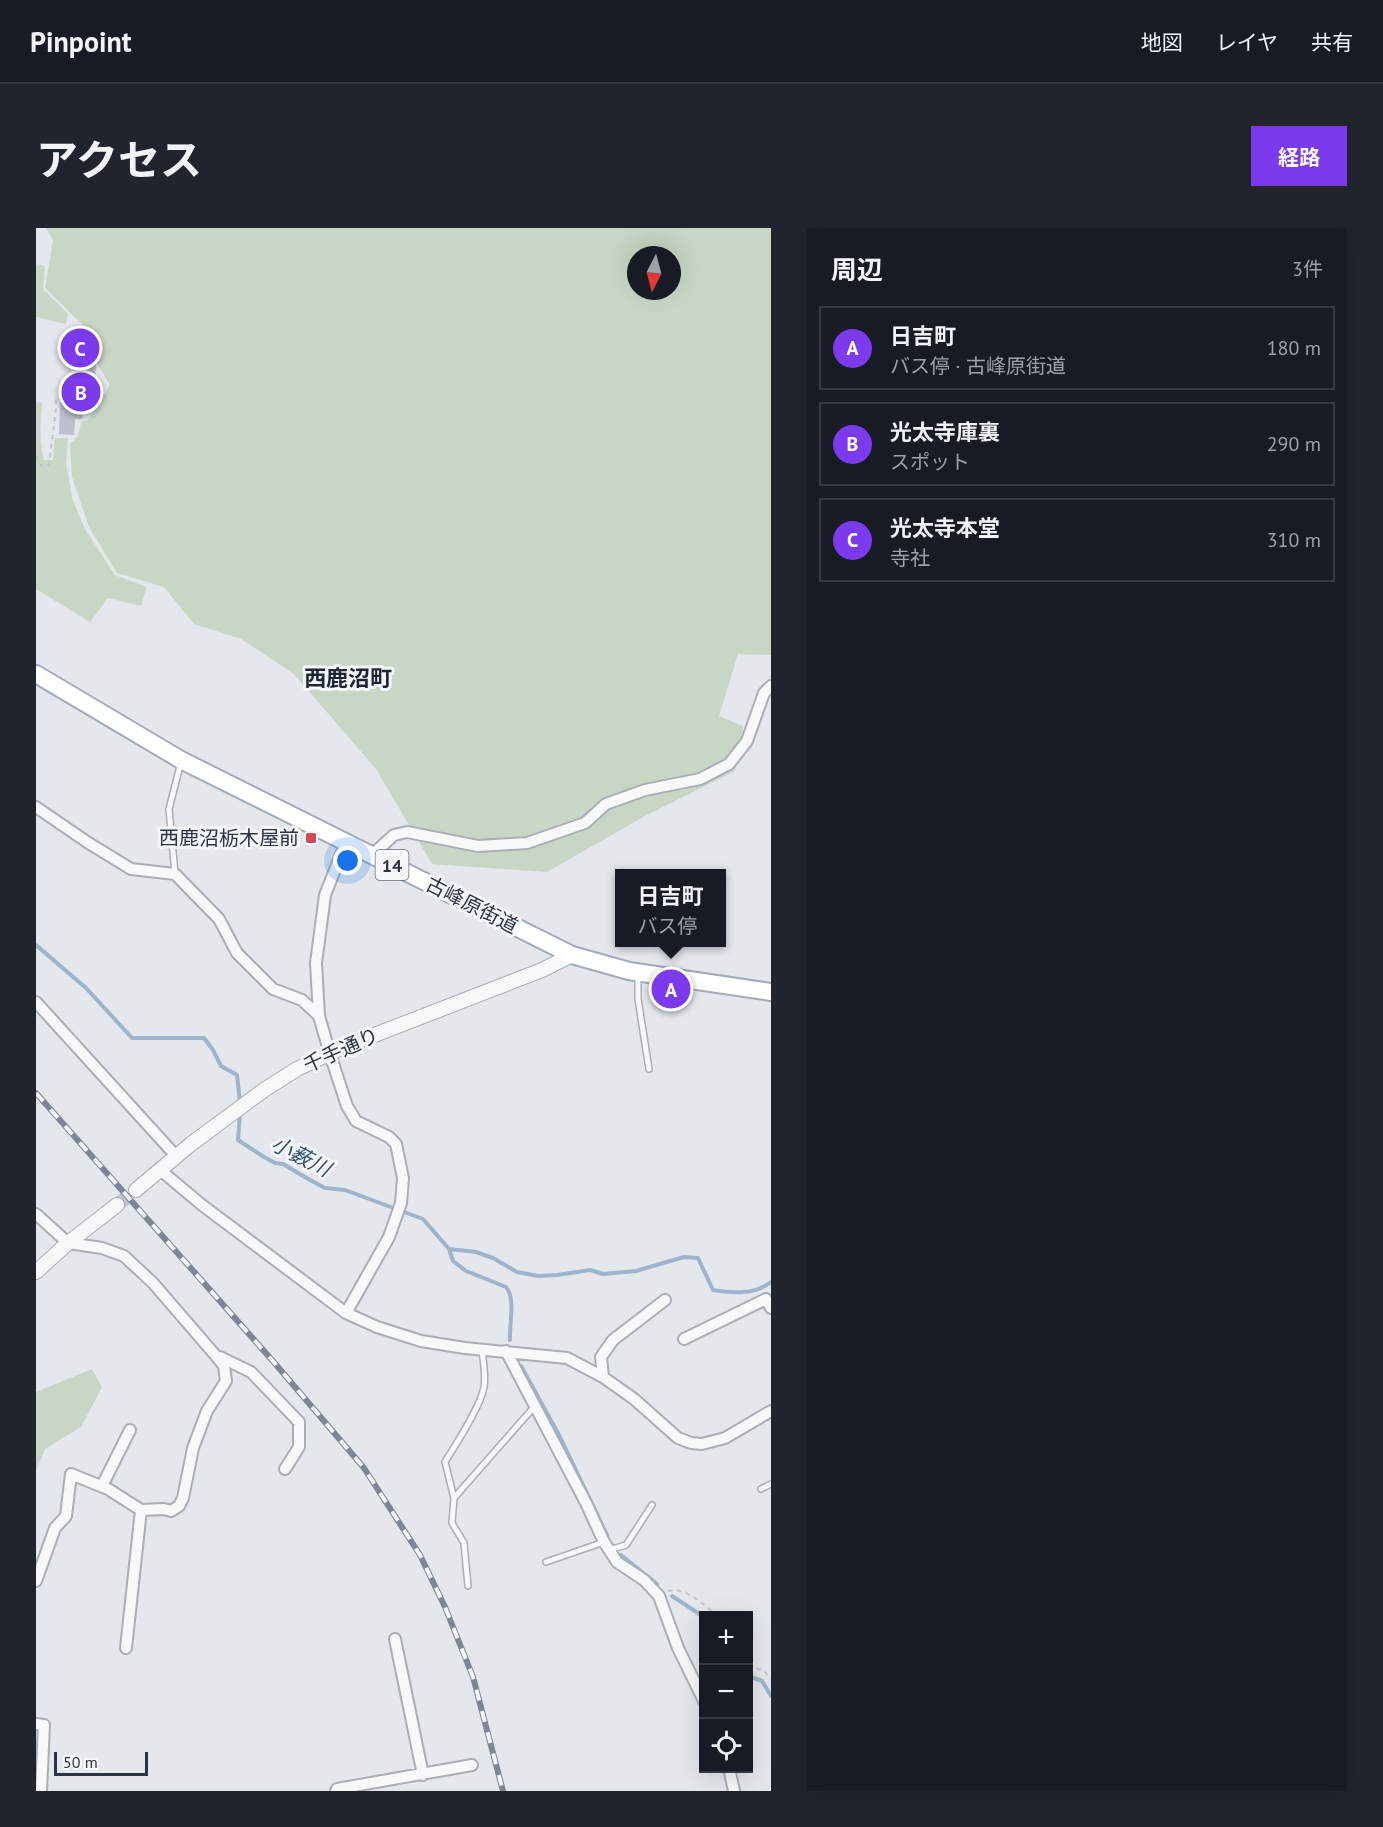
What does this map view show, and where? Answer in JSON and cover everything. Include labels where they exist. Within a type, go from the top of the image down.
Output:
[{"type":"main road","name":"古峰原街道","points":[[36,674],[182,760],[572,955],[638,972],[771,992]]},
{"type":"street","points":[[372,855],[394,835],[407,832],[478,846],[527,843],[585,824],[606,804],[645,790],[700,779],[729,764],[747,741],[764,693],[771,686]]},
{"type":"street","points":[[36,807],[131,869],[176,874],[219,919],[237,953],[273,989],[302,1000],[319,1016]]},
{"type":"street","points":[[346,842],[325,896],[316,963],[319,1016],[347,1106],[356,1120],[389,1137],[396,1144],[403,1178],[400,1203],[389,1236],[346,1312]]},
{"type":"street","name":"千手通り","points":[[136,1190],[176,1156],[264,1090],[297,1069],[351,1044],[542,970],[572,955]]},
{"type":"street","points":[[36,1002],[176,1156]]},
{"type":"street","points":[[159,1169],[202,1205],[346,1312],[377,1328],[421,1341],[567,1358],[603,1377],[678,1438],[691,1443],[702,1444],[725,1438],[771,1411]]},
{"type":"street","points":[[36,1272],[68,1243],[117,1205]]},
{"type":"street","points":[[36,1214],[68,1243],[102,1248],[124,1256],[153,1283],[225,1366],[226,1381],[203,1420],[193,1448],[183,1498],[178,1506],[171,1512],[164,1509],[141,1510],[102,1486],[71,1474],[66,1516],[55,1528],[36,1581]]},
{"type":"street","points":[[684,1339],[766,1299],[771,1308]]},
{"type":"street","points":[[603,1377],[601,1357],[613,1340],[664,1300]]},
{"type":"street","points":[[506,1351],[586,1503],[606,1546],[617,1562],[662,1594],[678,1648],[699,1691]]},
{"type":"street","points":[[214,1354],[251,1372],[299,1422],[299,1447],[285,1468]]},
{"type":"street","points":[[102,1486],[130,1430]]},
{"type":"street","points":[[126,1648],[141,1510]]},
{"type":"street","points":[[395,1639],[423,1774]]},
{"type":"street","points":[[36,1724],[44,1725],[41,1791]]},
{"type":"street","points":[[336,1791],[472,1765]]},
{"type":"street","points":[[730,1773],[734,1791]]},
{"type":"lane","points":[[176,874],[169,809],[182,760]]},
{"type":"lane","points":[[638,972],[638,999],[649,1069]]},
{"type":"lane","points":[[468,1586],[464,1543],[452,1523],[454,1498],[445,1462],[484,1389],[482,1349]]},
{"type":"lane","points":[[454,1498],[536,1406]]},
{"type":"lane","points":[[761,1489],[771,1484]]},
{"type":"lane","points":[[546,1562],[606,1546],[626,1545],[652,1505]]},
{"type":"path","points":[[36,456],[42,466],[46,467],[49,464],[56,395]]},
{"type":"path","points":[[662,1594],[674,1589],[691,1595],[711,1611]]},
{"type":"path","points":[[753,1667],[764,1671],[771,1679]]},
{"type":"green space","points":[[46,228],[771,228],[771,655],[738,654],[719,716],[743,726],[735,771],[645,816],[547,872],[432,864],[376,769],[294,674],[241,639],[194,624],[164,587],[117,573],[89,527],[72,477],[70,444],[78,436],[81,423],[89,419],[110,385],[95,360],[94,336],[45,288],[53,240]]},
{"type":"green space","points":[[36,264],[45,266],[43,289],[68,314],[66,324],[36,317]]},
{"type":"green space","points":[[36,402],[42,403],[40,432],[44,460],[53,460],[55,438],[68,438],[66,462],[72,498],[85,529],[115,575],[147,587],[141,606],[108,598],[90,622],[36,589]]},
{"type":"green space","points":[[92,1369],[102,1387],[81,1427],[45,1449],[36,1471],[36,1392]]},
{"type":"building","points":[[74,335],[91,336],[90,365],[96,365],[94,400],[84,400],[82,419],[75,419],[74,435],[59,434],[60,402],[67,403],[67,384],[77,384],[77,362],[74,362],[74,352],[70,351],[69,338],[74,338]]},
{"type":"waterway","points":[[36,945],[86,988],[132,1038],[204,1038],[221,1066],[237,1075],[240,1102]]},
{"type":"waterway","name":"小薮川","points":[[240,1113],[238,1140],[264,1157],[275,1163],[283,1164],[325,1188],[345,1190],[423,1219],[449,1249],[453,1261],[466,1271],[506,1287],[511,1298],[510,1340]]},
{"type":"waterway","points":[[449,1249],[476,1252],[493,1258],[517,1272],[538,1276],[590,1270],[603,1274],[636,1271],[684,1257],[698,1258],[713,1290],[750,1291],[771,1282]]},
{"type":"waterway","points":[[521,1366],[559,1435],[607,1535]]},
{"type":"waterway","points":[[621,1555],[657,1584]]},
{"type":"waterway","points":[[672,1596],[699,1614]]},
{"type":"waterway","points":[[753,1678],[762,1681],[771,1696]]},
{"type":"tunnel","points":[[117,1205],[136,1190]]},
{"type":"railway","points":[[36,1093],[272,1360],[364,1468],[420,1555],[445,1607],[473,1677],[503,1791]]},
{"type":"place","name":"光太寺本堂","points":[[80,348]]},
{"type":"place","name":"光太寺庫裏","points":[[81,392]]},
{"type":"place","name":"西鹿沼栃木屋前","points":[[311,838]]},
{"type":"place","name":"日吉町","points":[[671,989]]},
{"type":"district","name":"西鹿沼町","points":[[348,678]]}]
